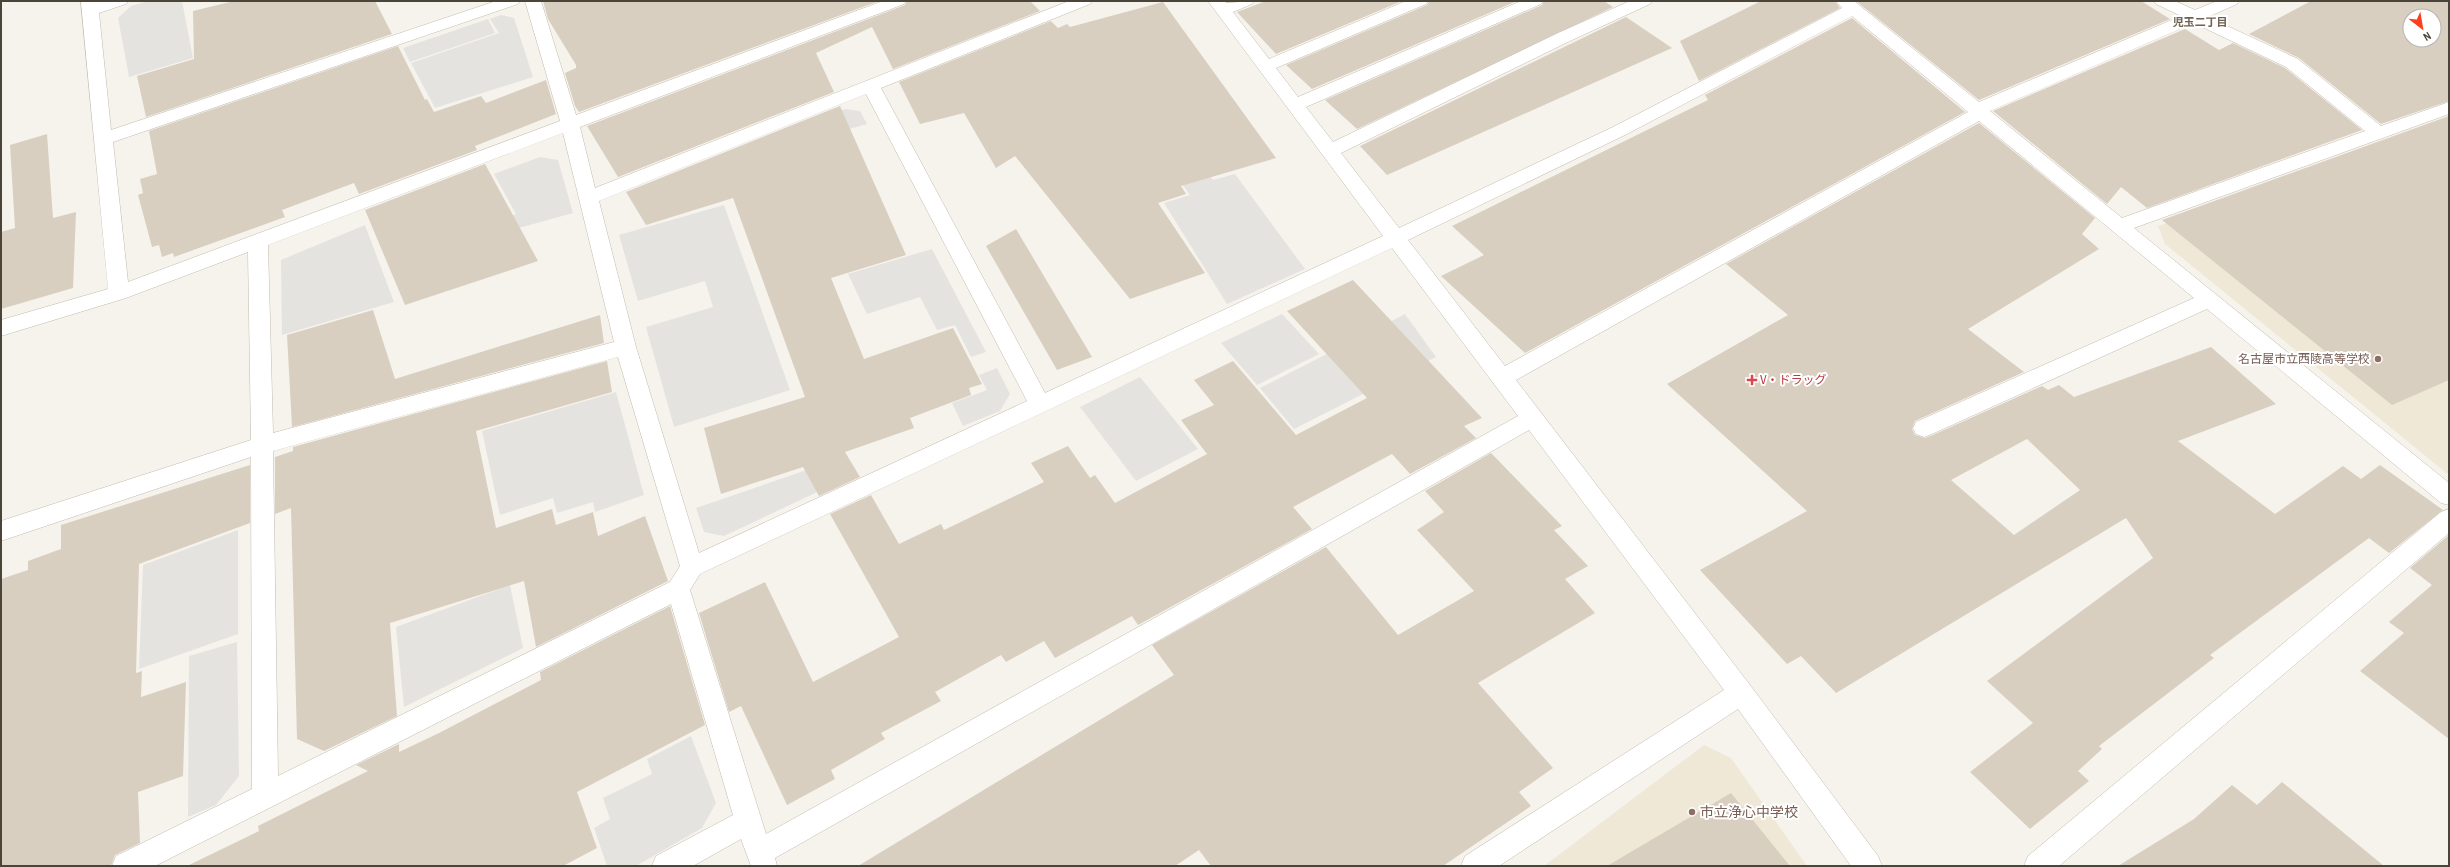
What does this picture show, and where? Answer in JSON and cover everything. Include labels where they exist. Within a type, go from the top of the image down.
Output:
[{"type":"street","points":[[119,293],[90,6],[120,1]]},
{"type":"street","points":[[103,139],[512,1]]},
{"type":"street","points":[[533,1],[570,125],[626,346],[692,568]]},
{"type":"street","points":[[1,328],[119,293],[898,1]]},
{"type":"street","points":[[588,198],[1084,1]]},
{"type":"street","points":[[1246,1],[1220,6],[1741,693],[1868,866]]},
{"type":"street","points":[[1266,66],[1420,1]]},
{"type":"street","points":[[1295,105],[1535,1]]},
{"type":"street","points":[[1330,151],[1564,37],[1644,1]]},
{"type":"street","points":[[2162,1],[2292,63],[2379,133]]},
{"type":"street","points":[[1502,378],[1978,112],[2231,1]]},
{"type":"street","points":[[126,866],[678,589],[692,568],[1396,238],[1619,131],[1848,5],[2449,496]]},
{"type":"street","points":[[871,86],[1040,404]]},
{"type":"street","points":[[2118,226],[2449,108]]},
{"type":"street","points":[[258,241],[262,445],[265,795]]},
{"type":"street","points":[[1924,428],[2208,300]]},
{"type":"street","points":[[1,531],[262,445],[626,346]]},
{"type":"street","points":[[678,589],[748,821],[762,859],[1532,418]]},
{"type":"street","points":[[2038,866],[2449,519]]},
{"type":"street","points":[[1475,866],[1741,693]]},
{"type":"street","points":[[666,866],[748,821]]},
{"type":"shaded area","points":[[148,1],[182,1],[193,58],[129,77],[118,18],[131,6]]},
{"type":"shaded area","points":[[501,15],[514,18],[533,77],[435,108],[411,63],[499,33],[490,19]]},
{"type":"shaded area","points":[[488,19],[495,33],[410,62],[403,48]]},
{"type":"shaded area","points":[[845,109],[860,111],[867,124],[785,147],[780,134]]},
{"type":"shaded area","name":"名古屋市立西陵高等学校","points":[[2449,125],[2449,475],[2165,244],[2158,226]]},
{"type":"shaded area","points":[[1183,138],[1213,180],[1235,174],[1305,269],[1227,304],[1164,203],[1190,195],[1155,146]]},
{"type":"shaded area","points":[[540,157],[558,160],[573,213],[494,235],[491,223],[516,214],[494,174]]},
{"type":"shaded area","points":[[724,205],[790,390],[674,427],[646,327],[713,307],[705,281],[638,301],[619,235]]},
{"type":"shaded area","points":[[365,225],[394,302],[282,335],[281,260]]},
{"type":"shaded area","points":[[932,249],[986,352],[971,357],[955,325],[937,330],[920,297],[867,314],[848,274]]},
{"type":"shaded area","points":[[1282,314],[1319,354],[1257,385],[1221,343]]},
{"type":"shaded area","points":[[1405,314],[1436,357],[1294,429],[1260,388]]},
{"type":"shaded area","points":[[997,368],[1010,394],[1000,411],[963,426],[952,403],[987,390],[979,375]]},
{"type":"shaded area","points":[[1140,377],[1198,449],[1136,481],[1080,407]]},
{"type":"shaded area","points":[[616,392],[644,495],[595,512],[593,502],[557,513],[553,498],[500,515],[482,431]]},
{"type":"shaded area","points":[[836,460],[845,479],[724,536],[704,532],[696,508]]},
{"type":"shaded area","points":[[238,530],[238,634],[139,669],[143,565]]},
{"type":"shaded area","points":[[510,585],[523,648],[404,707],[396,627]]},
{"type":"shaded area","points":[[237,642],[239,776],[216,805],[188,817],[189,656]]},
{"type":"shaded area","points":[[691,736],[716,803],[702,828],[636,866],[607,866],[594,828],[610,819],[603,798],[652,774],[647,759]]},
{"type":"shaded area","name":"市立浄心中学校","points":[[1704,745],[1731,758],[1807,866],[1544,866]]},
{"type":"building","points":[[234,1],[375,1],[392,34],[146,117],[137,76],[194,59],[193,11]]},
{"type":"building","points":[[543,1],[879,1],[579,112],[575,106],[565,73],[576,68],[576,65],[548,19]]},
{"type":"building","points":[[907,1],[1030,1],[1040,11],[893,69],[872,27],[816,53],[834,92],[618,177],[587,126],[905,5]]},
{"type":"building","points":[[1266,1],[1402,1],[1276,54],[1237,12]]},
{"type":"building","points":[[1429,1],[1517,1],[1312,89],[1286,65],[1427,5]]},
{"type":"building","points":[[1544,1],[1604,1],[1613,7],[1357,129],[1325,100],[1542,5]]},
{"type":"building","points":[[1761,1],[1835,1],[1840,8],[1699,81],[1680,41]]},
{"type":"building","points":[[1856,1],[2141,1],[2170,19],[1979,100]]},
{"type":"building","points":[[2311,1],[2449,1],[2449,101],[2381,124],[2299,58],[2249,34]]},
{"type":"building","points":[[1163,2],[1276,158],[1181,186],[1186,194],[1158,203],[1205,273],[1130,299],[1015,156],[996,168],[964,113],[920,124],[899,82],[1051,21],[1058,28],[1067,24],[1070,27]]},
{"type":"building","points":[[1626,17],[1672,48],[1387,175],[1360,146]]},
{"type":"building","points":[[1852,18],[1965,112],[1525,353],[1441,276],[1484,255],[1452,226],[1708,100],[1705,95]]},
{"type":"building","points":[[2185,29],[2219,50],[2233,43],[2285,68],[2362,130],[2147,208],[2121,187],[2107,204],[1993,111]]},
{"type":"building","points":[[398,46],[425,100],[427,99],[434,112],[481,96],[486,103],[546,80],[556,114],[475,146],[477,150],[359,194],[354,183],[282,210],[285,217],[174,257],[173,253],[162,257],[159,245],[152,247],[138,195],[143,193],[140,179],[157,174],[149,131]]},
{"type":"building","points":[[840,106],[906,255],[831,278],[864,359],[953,328],[982,384],[969,388],[971,395],[910,418],[914,428],[845,452],[860,477],[819,496],[803,467],[721,494],[704,428],[805,397],[733,198],[646,225],[626,192]]},
{"type":"building","name":"名古屋市立西陵高等学校","points":[[2449,116],[2449,380],[2392,405],[2162,220]]},
{"type":"building","points":[[1979,123],[2095,218],[2082,234],[2099,249],[1968,329],[2024,372],[1915,421],[1912,429],[1915,435],[1925,438],[1933,435],[2042,386],[2048,390],[2059,385],[2074,397],[2211,347],[2276,404],[2178,441],[2275,514],[2343,466],[2361,479],[2380,465],[2443,510],[2389,553],[2369,538],[2210,655],[2214,658],[2099,746],[2102,749],[2078,771],[2089,781],[2030,829],[1970,772],[2033,723],[1987,681],[2153,558],[2126,518],[1836,693],[1801,656],[1787,664],[1700,570],[1807,511],[1667,384],[1788,315],[1726,264]],"holes":[[[2027,439],[2080,490],[2014,535],[1951,480]]]},
{"type":"building","points":[[47,134],[53,218],[76,212],[73,288],[1,309],[1,232],[15,228],[10,145]]},
{"type":"building","points":[[485,164],[538,261],[405,305],[365,210]]},
{"type":"building","points":[[1016,229],[1092,357],[1057,370],[986,246]]},
{"type":"building","points":[[1353,280],[1482,418],[1464,426],[1476,438],[1410,474],[1392,454],[1293,507],[1312,529],[1138,625],[1132,616],[1055,658],[1044,641],[1006,662],[1001,655],[935,692],[941,701],[881,733],[885,739],[831,770],[835,779],[787,805],[741,706],[729,712],[699,613],[765,582],[813,682],[899,637],[830,514],[871,495],[899,544],[941,524],[944,530],[1044,482],[1031,463],[1068,446],[1090,478],[1095,475],[1115,503],[1207,454],[1181,420],[1214,405],[1194,380],[1233,361],[1296,435],[1367,398],[1287,311]]},
{"type":"building","points":[[373,310],[395,379],[600,315],[604,343],[292,427],[287,335]]},
{"type":"building","points":[[607,361],[612,392],[476,431],[496,528],[552,509],[556,525],[593,512],[598,536],[645,516],[668,581],[536,647],[524,581],[390,623],[397,716],[324,751],[297,739],[291,508],[275,514],[275,457],[293,451],[293,447]]},
{"type":"building","points":[[1491,453],[1562,526],[1554,530],[1588,566],[1565,579],[1595,613],[1478,683],[1553,768],[1519,792],[1531,806],[1443,866],[1211,866],[1199,850],[1175,866],[858,866],[1174,675],[1152,645],[1326,547],[1398,635],[1474,591],[1417,530],[1444,512],[1425,491]]},
{"type":"building","points":[[250,465],[250,523],[139,564],[136,673],[142,671],[141,697],[186,682],[183,776],[138,792],[140,843],[115,855],[111,866],[1,866],[1,579],[28,570],[28,561],[61,549],[61,525]]},
{"type":"building","points":[[2449,535],[2449,739],[2360,671],[2404,633],[2389,622],[2432,585],[2410,568]]},
{"type":"building","points":[[670,606],[705,725],[577,792],[597,848],[563,866],[187,866],[259,831],[258,826],[368,771],[356,765],[399,744],[399,752],[439,733],[541,680],[540,672]]},
{"type":"building","points":[[2282,782],[2384,866],[2118,866],[2194,819],[2232,785],[2257,805]]},
{"type":"building","points":[[1731,793],[1790,866],[1607,866]]},
{"type":"place","name":"名古屋市立西陵高等学校","points":[[2378,359]]},
{"type":"place","name":"V・ドラッグ","points":[[1752,380]]},
{"type":"place","name":"市立浄心中学校","points":[[1692,812]]},
{"type":"district","name":"児玉二丁目","points":[[2200,22]]}]
